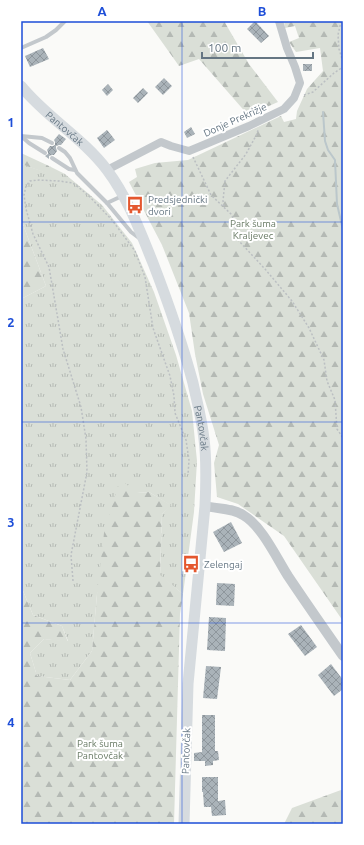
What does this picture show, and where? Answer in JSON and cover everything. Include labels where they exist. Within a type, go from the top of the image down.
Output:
[{"type":"main road","name":"Pantovčak","points":[[21,86],[95,156],[107,170],[123,196],[144,242],[173,316],[198,403],[204,438],[206,482],[188,684],[184,824]]},
{"type":"street","points":[[279,21],[300,83],[294,98]]},
{"type":"street","name":"Donje Prekrižje","points":[[190,150],[284,109],[294,98]]},
{"type":"street","points":[[107,170],[161,142],[190,150]]},
{"type":"street","points":[[205,506],[236,511],[254,522],[288,576],[343,656]]},
{"type":"lane","points":[[21,48],[46,37],[65,21]]},
{"type":"lane","points":[[21,136],[42,138],[52,143]]},
{"type":"lane","points":[[21,136],[45,153]]},
{"type":"lane","points":[[59,148],[70,158],[75,170],[82,179],[107,203],[131,232],[144,242]]},
{"type":"lane","points":[[52,158],[69,169],[75,170]]},
{"type":"lane","points":[[107,203],[123,196]]},
{"type":"path","points":[[341,21],[338,35],[339,49],[343,62]]},
{"type":"path","points":[[294,98],[312,92],[343,67]]},
{"type":"path","points":[[225,207],[223,201],[225,181],[246,154],[258,134],[258,121]]},
{"type":"path","points":[[190,150],[212,194],[232,215],[239,241],[292,300],[309,328],[324,360],[327,381],[335,400],[337,429],[343,438]]},
{"type":"path","points":[[73,581],[72,555],[87,472],[86,439],[81,407],[63,349],[48,267],[33,234],[26,209],[24,195],[26,186],[30,181],[39,180],[73,183],[88,195],[112,220],[135,251],[144,278],[153,328],[170,376],[174,396],[175,413],[186,440],[189,460],[188,475]]},
{"type":"green space","points":[[147,21],[224,21],[249,64],[278,102],[248,115],[199,59],[179,66]]},
{"type":"green space","name":"Park šuma Kraljevec","points":[[284,21],[343,21],[343,621],[284,536],[238,504],[217,497],[214,463],[219,445],[203,394],[189,313],[162,245],[129,182],[137,177],[135,169],[155,163],[188,160],[281,116],[284,122],[296,119],[297,111],[307,89],[323,71],[320,48],[296,52],[289,42],[299,38],[295,26],[285,28]]},
{"type":"green space","points":[[21,153],[49,166],[49,174],[21,164]]},
{"type":"green space","points":[[21,164],[48,173],[49,166],[65,174],[102,205],[132,243],[154,292],[176,355],[192,411],[197,461],[194,512],[183,594],[160,576],[162,514],[170,505],[149,492],[137,493],[97,594],[92,651],[70,680],[37,676],[30,653],[44,639],[68,641],[62,626],[33,615],[21,586],[21,299],[46,286],[21,219]]},
{"type":"green space","points":[[21,219],[46,286],[21,299]]},
{"type":"green space","name":"Park šuma Pantovčak","points":[[120,479],[137,493],[149,492],[171,505],[162,514],[160,575],[183,594],[180,614],[174,824],[21,824],[21,586],[33,615],[62,626],[68,642],[44,639],[30,653],[37,676],[70,680],[92,651],[104,533]]},
{"type":"green space","points":[[343,790],[343,824],[284,824],[292,808]]},
{"type":"building","points":[[255,21],[269,36],[261,43],[247,29]]},
{"type":"building","points":[[43,48],[49,59],[30,67],[25,56]]},
{"type":"building","points":[[303,64],[312,64],[312,71],[303,71]]},
{"type":"building","points":[[164,78],[172,86],[163,95],[155,87]]},
{"type":"building","points":[[108,84],[113,90],[107,96],[102,90]]},
{"type":"building","points":[[143,88],[148,93],[138,103],[133,98]]},
{"type":"building","points":[[191,127],[195,134],[187,138],[184,132]]},
{"type":"building","points":[[107,130],[115,140],[104,148],[97,138]]},
{"type":"building","points":[[59,134],[66,139],[61,145],[56,146],[57,151],[54,155],[49,156],[49,159],[45,156],[48,154],[47,150],[50,146],[55,145],[54,140]]},
{"type":"building","points":[[231,522],[242,543],[224,552],[213,532]]},
{"type":"building","points":[[217,583],[235,584],[234,606],[216,605]]},
{"type":"building","points":[[209,617],[226,618],[225,651],[207,650]]},
{"type":"building","points":[[301,625],[317,647],[305,656],[288,634]]},
{"type":"building","points":[[331,664],[343,680],[343,689],[334,696],[318,675]]},
{"type":"building","points":[[206,666],[221,667],[217,699],[203,698]]},
{"type":"building","points":[[202,715],[215,715],[215,751],[218,751],[219,760],[213,761],[213,765],[205,766],[205,761],[194,761],[194,753],[202,752]]},
{"type":"building","points":[[202,777],[218,777],[218,801],[225,800],[226,815],[212,816],[211,807],[204,807]]},
{"type":"waterway","points":[[323,112],[325,141],[328,150],[335,160],[337,204],[343,230]]},
{"type":"place","name":"Predsjednički dvori","points":[[135,205]]},
{"type":"place","name":"Zelengaj","points":[[191,564]]}]
